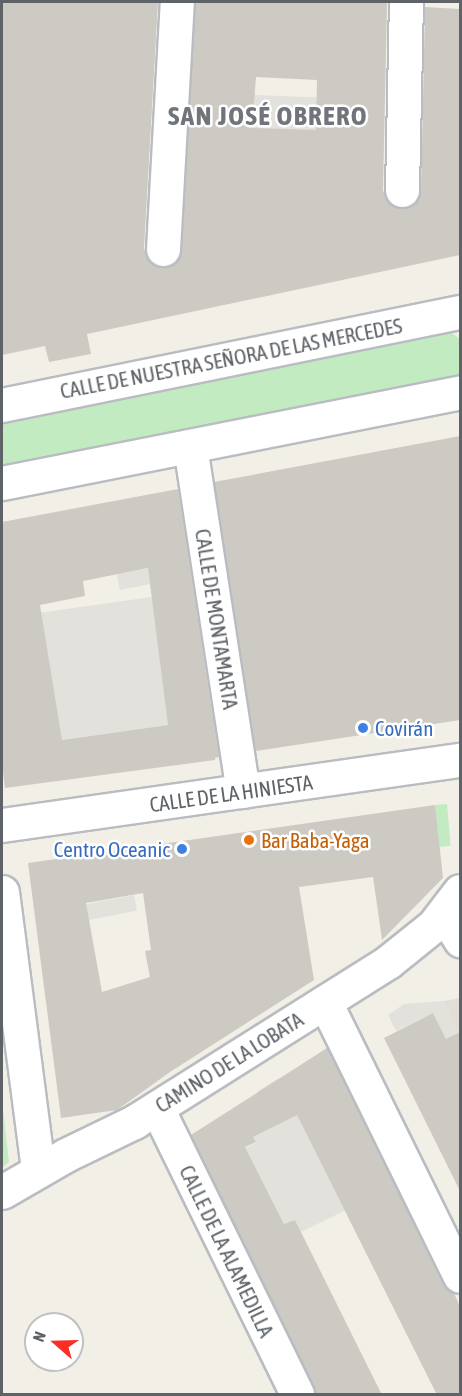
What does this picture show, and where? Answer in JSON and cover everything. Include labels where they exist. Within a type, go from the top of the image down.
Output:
[{"type":"street","points":[[163,249],[177,2]]},
{"type":"street","points":[[402,190],[406,2]]},
{"type":"street","name":"CALLE DE NUESTRA SEÑORA DE LAS MERCEDES","points":[[2,405],[460,312]]},
{"type":"street","points":[[2,483],[460,392]]},
{"type":"street","name":"CALLE DE MONTAMARTA","points":[[190,446],[243,791]]},
{"type":"street","name":"CALLE DE LA HINIESTA","points":[[2,825],[460,760]]},
{"type":"street","points":[[2,892],[38,1170]]},
{"type":"street","name":"CAMINO DE LA LOBATA","points":[[2,1192],[38,1170],[122,1129],[157,1108],[325,1002],[455,915]]},
{"type":"street","points":[[325,1002],[460,1276]]},
{"type":"street","name":"CALLE DE LA ALAMEDILLA","points":[[157,1108],[297,1395]]},
{"type":"shaded area","points":[[254,95],[334,98],[333,131],[287,129],[251,143]]},
{"type":"shaded area","points":[[154,567],[157,583],[120,590],[117,574]]},
{"type":"shaded area","points":[[152,597],[170,725],[59,740],[41,613]]},
{"type":"shaded area","points":[[134,895],[137,911],[89,920],[86,904]]},
{"type":"shaded area","points":[[460,998],[460,1034],[444,1001]]},
{"type":"shaded area","points":[[444,1001],[460,1032],[446,1039],[433,1013],[396,1031],[388,1015],[404,1004]]},
{"type":"shaded area","points":[[279,1078],[338,1197],[392,1171],[399,1184],[301,1232],[295,1220],[284,1224],[249,1155],[242,1149],[256,1143],[253,1137],[275,1126],[258,1091]]},
{"type":"green space","points":[[445,328],[460,339],[460,376],[2,474],[2,412]]},
{"type":"green space","points":[[447,804],[451,846],[439,847],[435,805]]},
{"type":"green space","points":[[2,1101],[9,1162],[2,1168]]},
{"type":"building","points":[[2,2],[158,2],[144,248],[146,257],[152,264],[163,268],[178,260],[182,250],[195,2],[387,3],[383,190],[386,200],[401,209],[411,206],[418,199],[421,190],[425,7],[460,9],[460,255],[87,334],[91,354],[49,362],[45,346],[2,355]],"holes":[[[256,77],[317,80],[316,130],[252,128]]]},
{"type":"building","points":[[460,436],[460,720],[256,751],[214,482]]},
{"type":"building","points":[[178,489],[219,757],[215,760],[5,788],[2,764],[2,522]],"holes":[[[148,568],[168,725],[62,740],[40,605],[85,596],[83,581]]]},
{"type":"building","points":[[435,805],[443,878],[382,940],[373,877],[299,887],[314,980],[170,1072],[117,1110],[61,1118],[28,863]],"holes":[[[143,893],[151,950],[145,951],[150,977],[102,992],[86,903]]]},
{"type":"building","points":[[433,1013],[446,1039],[460,1032],[460,1191],[384,1038]]},
{"type":"building","points":[[327,1048],[443,1284],[454,1293],[460,1307],[460,1395],[437,1395],[297,1115],[253,1137],[256,1142],[245,1147],[284,1224],[295,1220],[382,1395],[316,1395],[314,1386],[191,1135]]},
{"type":"place","name":"Covirán","points":[[363,728]]},
{"type":"place","name":"Bar Baba-Yaga","points":[[249,840]]},
{"type":"place","name":"Centro Oceanic","points":[[182,849]]},
{"type":"district","name":"SAN JOSÉ OBRERO","points":[[268,116]]}]
